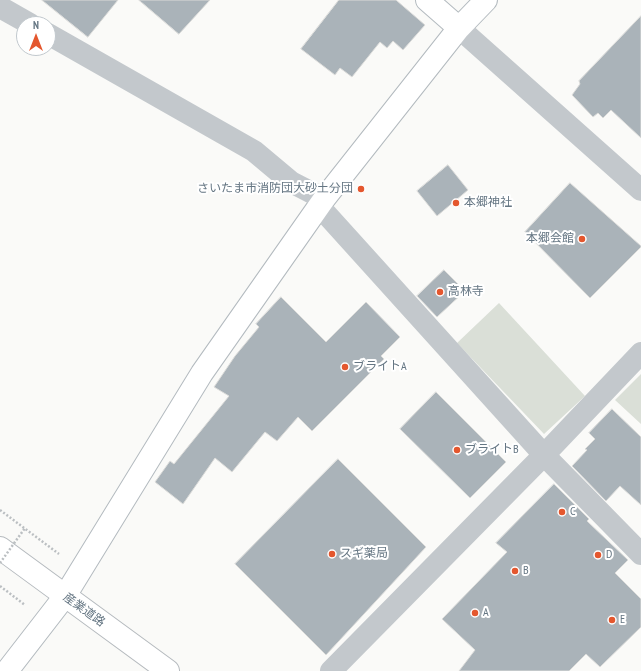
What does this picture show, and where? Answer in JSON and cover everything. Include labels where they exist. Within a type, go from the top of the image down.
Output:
[{"type":"street","points":[[426,0],[641,190]]},
{"type":"street","points":[[7,671],[65,596],[202,373],[322,202],[459,28],[486,0]]},
{"type":"street","points":[[0,7],[16,16]]},
{"type":"street","points":[[56,39],[254,152],[291,182],[322,202],[544,455],[641,554]]},
{"type":"street","points":[[331,671],[544,455],[641,353]]},
{"type":"street","name":"産業道路","points":[[0,548],[168,671]]},
{"type":"path","points":[[0,510],[61,556]]},
{"type":"path","points":[[0,563],[25,528]]},
{"type":"path","points":[[0,586],[25,605]]},
{"type":"shaded area","points":[[499,303],[585,396],[544,434],[457,343]]},
{"type":"shaded area","points":[[641,374],[641,424],[615,400]]},
{"type":"building","points":[[42,0],[118,0],[88,37]]},
{"type":"building","points":[[139,0],[210,0],[179,34]]},
{"type":"building","points":[[339,0],[396,0],[425,25],[403,50],[393,41],[387,48],[380,42],[352,77],[340,68],[335,75],[301,49]]},
{"type":"building","points":[[641,16],[641,138],[611,110],[603,118],[598,113],[593,117],[572,95],[580,84],[579,81]]},
{"type":"building","points":[[448,165],[468,190],[437,216],[417,191]]},
{"type":"building","name":"本郷会館","points":[[570,183],[641,246],[590,298],[525,232]]},
{"type":"building","points":[[444,270],[465,291],[437,317],[417,296]]},
{"type":"building","points":[[281,297],[326,342],[366,302],[400,337],[381,356],[384,359],[312,431],[298,417],[277,441],[265,432],[232,472],[215,458],[183,504],[155,482],[170,461],[174,464],[229,396],[214,387],[235,356],[259,327],[256,324]]},
{"type":"building","name":"ブライトB","points":[[436,392],[506,462],[470,498],[400,429]]},
{"type":"building","points":[[612,409],[641,437],[641,505],[620,486],[606,501],[572,466],[595,439],[589,433]]},
{"type":"building","points":[[338,459],[426,547],[326,655],[235,564]]},
{"type":"building","points":[[554,484],[589,519],[587,521],[628,560],[615,573],[641,599],[641,627],[600,667],[586,654],[569,671],[459,671],[475,650],[442,619],[507,552],[496,543]]},
{"type":"place","name":"さいたま市消防団大砂土分団","points":[[361,189]]},
{"type":"place","name":"本郷神社","points":[[456,203]]},
{"type":"place","name":"本郷会館","points":[[582,239]]},
{"type":"place","name":"高林寺","points":[[440,292]]},
{"type":"place","name":"ブライトA","points":[[345,367]]},
{"type":"place","name":"ブライトB","points":[[457,450]]},
{"type":"place","name":"C","points":[[562,512]]},
{"type":"place","name":"スギ薬局","points":[[332,554]]},
{"type":"place","name":"D","points":[[598,555]]},
{"type":"place","name":"B","points":[[515,571]]},
{"type":"place","name":"A","points":[[475,613]]},
{"type":"place","name":"E","points":[[612,620]]}]
